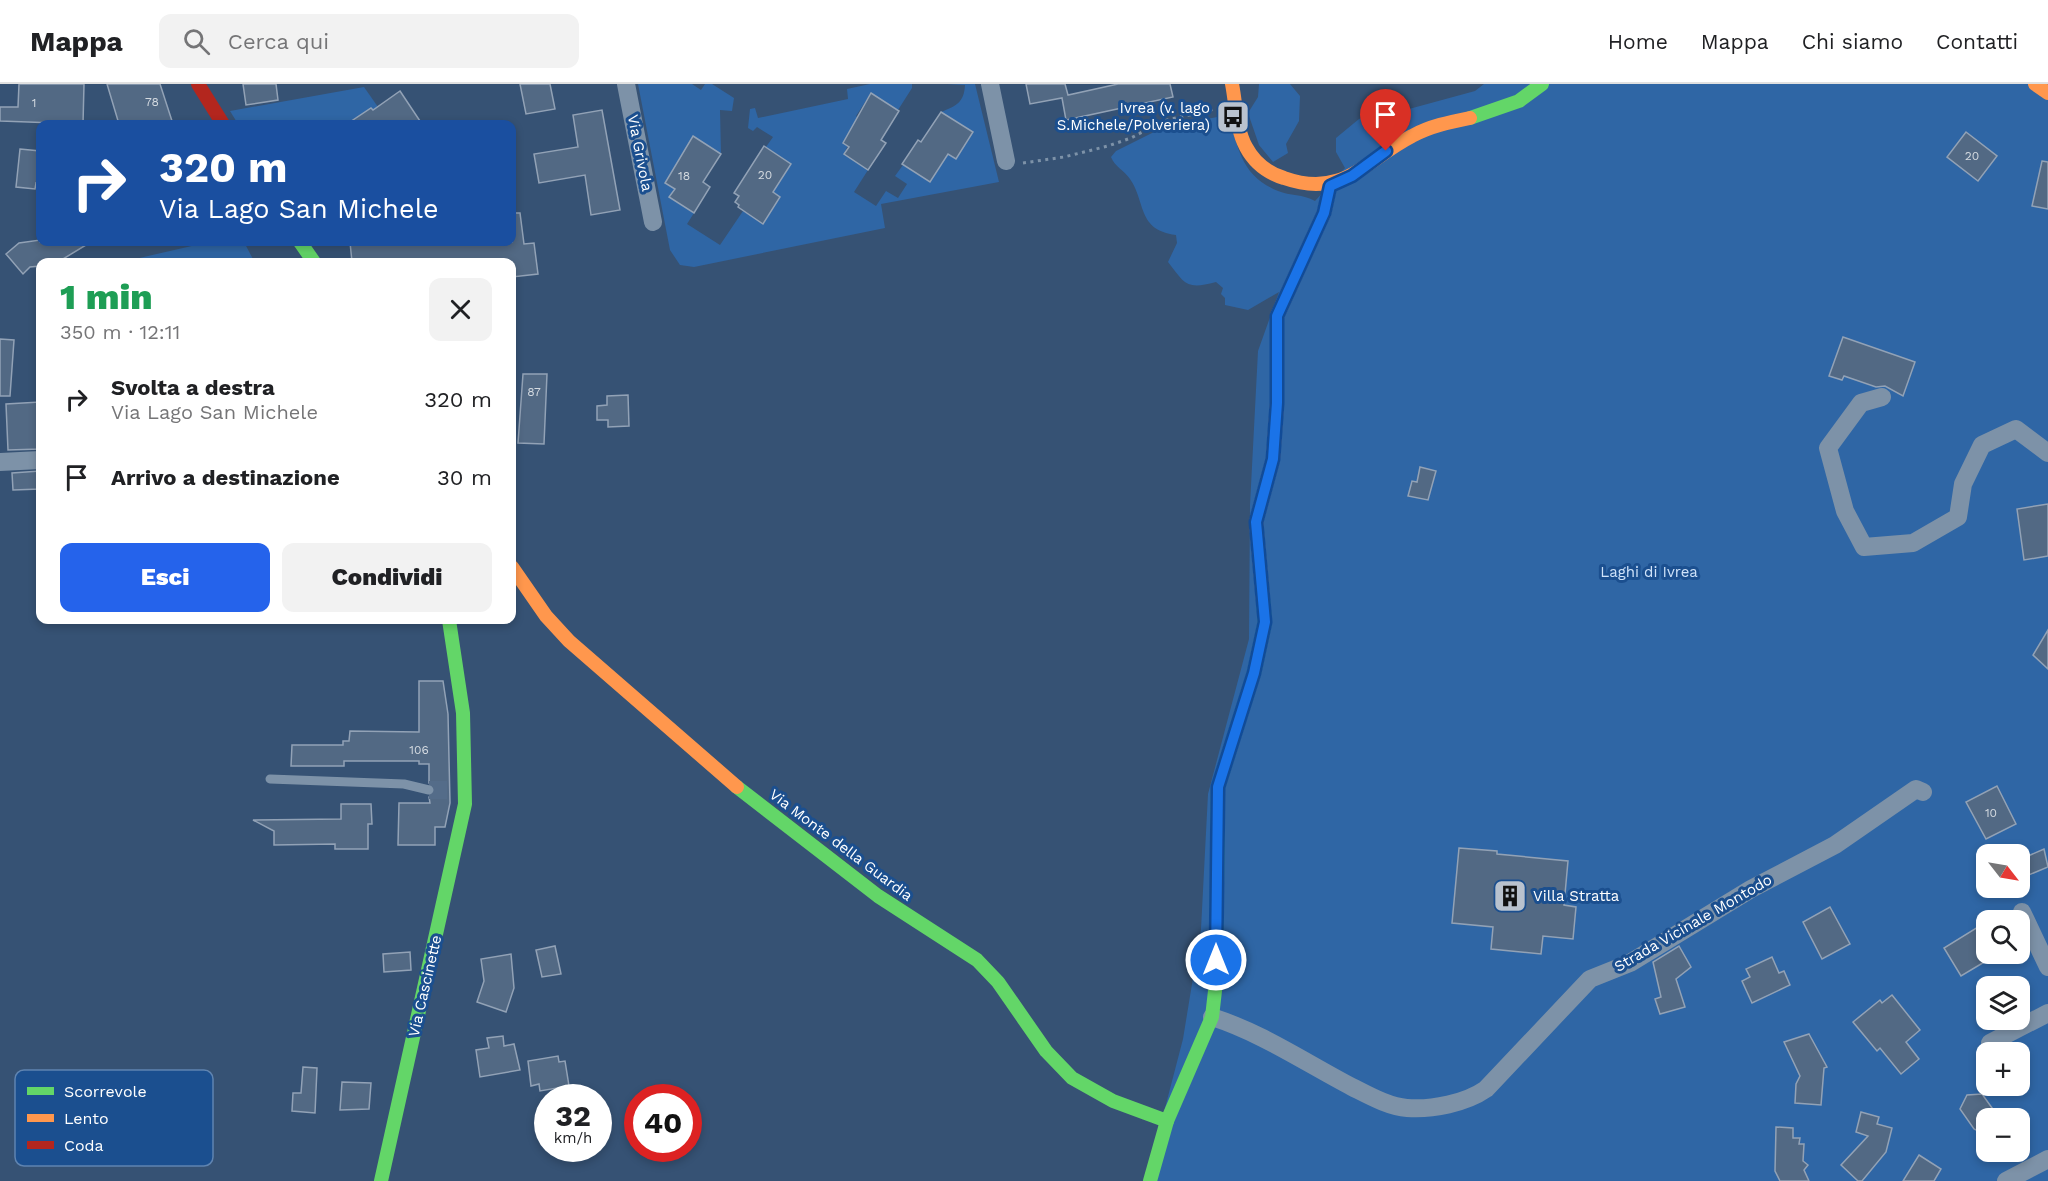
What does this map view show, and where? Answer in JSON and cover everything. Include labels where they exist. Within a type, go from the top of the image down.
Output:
[{"type":"street","points":[[198,84],[220,120]]},
{"type":"street","name":"Via Grivola","points":[[626,84],[654,222]]},
{"type":"street","points":[[990,84],[1006,161]]},
{"type":"street","points":[[1232,84],[1245,147],[1256,160],[1292,182],[1311,186],[1330,186],[1352,176],[1397,144],[1424,130],[1519,102],[1542,84]]},
{"type":"street","points":[[2035,84],[2048,93]]},
{"type":"street","points":[[1150,1181],[1167,1121],[1212,1017],[1216,982],[1218,787],[1254,673],[1265,622],[1256,522],[1273,459],[1277,403],[1277,316],[1324,213],[1330,186]]},
{"type":"street","points":[[1882,398],[1861,403],[1828,448],[1845,511],[1864,547],[1913,543],[1958,517],[1963,484],[1982,445],[2016,429],[2048,453]]},
{"type":"street","points":[[0,462],[36,460]]},
{"type":"street","name":"Via Monte della Guardia","points":[[516,573],[546,616],[569,641],[737,787],[878,896],[977,960],[998,982],[1013,1007],[1046,1051],[1072,1078],[1113,1101],[1167,1121]]},
{"type":"street","name":"Via Cascinette","points":[[381,1181],[460,830],[459,790],[463,713],[449,624]]},
{"type":"street","name":"Strada Vicinale Montodo","points":[[1212,1017],[1242,1027],[1375,1098],[1406,1108],[1436,1106],[1474,1097],[1486,1089],[1590,979],[1630,963],[1751,889],[1835,845],[1916,789],[1923,792]]},
{"type":"street","points":[[2030,929],[2048,967]]},
{"type":"street","points":[[1992,1042],[2048,1013]]},
{"type":"street","points":[[2006,1181],[2048,1159]]},
{"type":"lane","points":[[270,779],[404,784],[429,790]]},
{"type":"path","points":[[1006,161],[1030,163],[1108,146],[1131,138],[1163,121],[1236,103]]},
{"type":"green space","points":[[638,84],[692,84],[701,90],[705,84],[712,84],[734,98],[732,111],[720,110],[721,154],[693,136],[665,183],[675,189],[670,198],[694,213],[687,224],[720,245],[743,211],[764,223],[780,197],[770,190],[775,188],[791,164],[766,147],[773,137],[757,127],[753,131],[748,128],[750,109],[755,108],[758,118],[848,99],[847,89],[870,84],[912,84],[912,88],[898,110],[871,93],[856,116],[859,119],[844,154],[868,170],[854,192],[876,206],[886,191],[898,198],[907,184],[895,176],[903,165],[930,182],[945,158],[942,156],[973,132],[941,112],[958,103],[963,96],[965,85],[947,84],[975,84],[999,182],[881,204],[885,228],[694,267],[680,265],[670,250]]},
{"type":"green space","points":[[1259,84],[1290,84],[1300,96],[1299,121],[1286,144],[1288,153],[1273,162],[1259,145],[1248,113],[1258,97]]},
{"type":"green space","name":"Laghi di Ivrea","points":[[1484,84],[2048,84],[2048,1181],[1146,1181],[1183,1039],[1201,929],[1208,794],[1249,639],[1250,505],[1258,351],[1279,292],[1248,310],[1225,305],[1225,298],[1221,294],[1223,288],[1216,282],[1192,285],[1183,280],[1168,262],[1177,243],[1176,235],[1163,232],[1149,221],[1130,179],[1111,157],[1116,151],[1164,127],[1228,115],[1243,160],[1256,178],[1278,191],[1315,201],[1345,168],[1336,152],[1336,138],[1359,119],[1404,102],[1409,109],[1475,91]]},
{"type":"green space","points":[[364,87],[378,107],[354,120],[236,120],[230,111]]},
{"type":"green space","points":[[192,246],[246,246],[252,258],[166,258],[139,258]]},
{"type":"building","points":[[19,84],[84,84],[83,120],[0,121],[0,107],[18,107]]},
{"type":"building","points":[[107,84],[160,84],[172,120],[118,120]]},
{"type":"building","points":[[243,84],[276,84],[278,100],[246,105]]},
{"type":"building","points":[[520,84],[550,84],[555,109],[526,114]]},
{"type":"building","points":[[1026,84],[1065,84],[1068,95],[1118,84],[1170,84],[1173,97],[1066,120],[1062,98],[1030,104]]},
{"type":"building","points":[[400,91],[419,120],[353,120],[371,108],[373,110]]},
{"type":"building","points":[[871,93],[899,111],[881,140],[886,143],[868,170],[844,154],[849,147],[843,143]]},
{"type":"building","points":[[602,110],[620,210],[591,215],[585,175],[539,183],[534,154],[578,147],[573,115]]},
{"type":"building","points":[[941,112],[973,132],[956,159],[948,154],[930,182],[902,164],[918,140],[921,142]]},
{"type":"building","points":[[1966,132],[1997,156],[1978,181],[1947,157]]},
{"type":"building","points":[[693,136],[721,154],[703,182],[710,187],[694,213],[669,197],[675,189],[665,183]]},
{"type":"building","points":[[764,146],[791,164],[773,192],[780,197],[763,224],[738,207],[739,205],[735,202],[739,196],[734,193]]},
{"type":"building","points":[[20,149],[36,151],[35,189],[16,187]]},
{"type":"building","points":[[2042,161],[2048,162],[2048,209],[2032,206]]},
{"type":"building","points":[[516,213],[520,213],[524,244],[534,243],[538,274],[516,277],[516,258],[352,258],[350,246],[516,246]]},
{"type":"building","points":[[36,241],[36,246],[84,246],[65,258],[36,258],[36,266],[30,267],[23,274],[6,254],[19,243]]},
{"type":"building","points":[[1843,337],[1915,362],[1903,396],[1885,386],[1876,387],[1844,376],[1842,380],[1829,376]]},
{"type":"building","points":[[0,339],[14,340],[10,396],[0,396]]},
{"type":"building","points":[[523,374],[547,374],[544,444],[518,443]]},
{"type":"building","points":[[628,395],[629,426],[608,427],[608,420],[597,420],[597,406],[607,405],[607,396]]},
{"type":"building","points":[[36,402],[36,449],[8,450],[6,404]]},
{"type":"building","points":[[1420,467],[1436,471],[1428,500],[1408,496],[1412,481],[1417,482]]},
{"type":"building","points":[[36,471],[36,489],[13,490],[12,473]]},
{"type":"building","points":[[2048,504],[2048,556],[2024,560],[2017,509]]},
{"type":"building","points":[[2048,630],[2048,669],[2033,655]]},
{"type":"building","points":[[419,681],[443,681],[448,714],[450,803],[445,827],[435,827],[435,845],[398,845],[399,803],[430,803],[429,797],[435,792],[434,786],[429,783],[429,764],[419,764],[419,761],[344,761],[344,766],[291,766],[292,745],[343,745],[343,741],[349,741],[350,731],[419,732]]},
{"type":"building","points":[[1997,786],[2016,824],[1986,839],[1966,802]]},
{"type":"building","points":[[341,804],[371,804],[372,824],[368,824],[368,849],[335,849],[335,844],[274,845],[274,831],[253,820],[341,819]]},
{"type":"building","name":"Villa Stratta","points":[[1459,848],[1568,861],[1564,905],[1576,907],[1573,939],[1543,936],[1541,954],[1491,949],[1493,927],[1452,923]]},
{"type":"building","points":[[2044,849],[2048,867],[2030,874],[2030,855]]},
{"type":"building","points":[[1830,907],[1850,944],[1822,959],[1803,922]]},
{"type":"building","points":[[1976,928],[1976,964],[1981,964],[1961,976],[1944,948]]},
{"type":"building","points":[[555,946],[561,974],[542,977],[536,950]]},
{"type":"building","points":[[1679,946],[1691,967],[1676,979],[1685,1007],[1660,1014],[1655,999],[1661,997],[1653,962]]},
{"type":"building","points":[[410,952],[411,970],[384,972],[383,954]]},
{"type":"building","points":[[511,954],[514,988],[506,1012],[477,1002],[484,981],[481,959]]},
{"type":"building","points":[[1772,957],[1779,973],[1784,971],[1790,985],[1752,1003],[1742,981],[1750,977],[1746,969]]},
{"type":"building","points":[[1892,995],[1920,1030],[1906,1042],[1919,1059],[1901,1074],[1880,1048],[1877,1051],[1853,1022],[1880,1000],[1882,1003]]},
{"type":"building","points":[[1809,1034],[1827,1067],[1824,1068],[1821,1105],[1795,1103],[1796,1084],[1800,1076],[1784,1042]]},
{"type":"building","points":[[503,1036],[504,1046],[514,1044],[520,1070],[480,1077],[476,1050],[489,1048],[487,1038]]},
{"type":"building","points":[[558,1056],[559,1062],[565,1061],[569,1084],[534,1084],[531,1086],[528,1061]]},
{"type":"building","points":[[303,1067],[317,1068],[315,1113],[292,1111],[293,1093],[301,1093]]},
{"type":"building","points":[[342,1082],[371,1083],[369,1109],[340,1110]]},
{"type":"building","points":[[1967,1095],[1983,1096],[1992,1108],[1976,1108],[1976,1130],[1960,1109]]},
{"type":"building","points":[[1861,1112],[1879,1117],[1877,1124],[1892,1128],[1886,1152],[1862,1181],[1858,1181],[1841,1165],[1868,1136],[1856,1132]]},
{"type":"building","points":[[1776,1127],[1793,1128],[1793,1138],[1800,1138],[1799,1144],[1804,1144],[1803,1161],[1808,1165],[1804,1170],[1809,1181],[1780,1181],[1775,1171]]},
{"type":"building","points":[[1919,1155],[1941,1169],[1934,1181],[1903,1181]]},
{"type":"tunnel","points":[[429,790],[452,790]]},
{"type":"traffic: fast","points":[[1470,118],[1519,101],[1542,84]]},
{"type":"traffic: fast","points":[[303,246],[311,258]]},
{"type":"traffic: fast","points":[[1150,1181],[1167,1121],[1212,1017],[1216,982],[1218,787],[1254,673],[1265,622],[1263,600]]},
{"type":"traffic: fast","points":[[381,1181],[465,804],[463,713],[450,624]]},
{"type":"traffic: fast","points":[[737,787],[878,896],[977,960],[998,982],[1046,1051],[1072,1078],[1113,1101],[1167,1121]]},
{"type":"traffic: slow","points":[[1232,84],[1240,132],[1249,152],[1257,162],[1272,173],[1305,183],[1323,184],[1338,180],[1353,174],[1419,133],[1470,118]]},
{"type":"traffic: slow","points":[[2035,84],[2048,93]]},
{"type":"traffic: slow","points":[[1263,600],[1256,522],[1273,459],[1277,403],[1277,316],[1324,213],[1330,186]]},
{"type":"traffic: slow","points":[[516,573],[546,616],[569,641],[737,787]]},
{"type":"traffic: jam","points":[[198,84],[220,120]]},
{"type":"place","name":"Ivrea (v. lago S.Michele/Polveriera)","points":[[1233,117]]},
{"type":"place","name":"Villa Stratta","points":[[1510,896]]},
{"type":"route","points":[[1216,960],[1218,787],[1231,739],[1254,673],[1265,622],[1256,522],[1273,459],[1277,403],[1275,360],[1277,316],[1324,213],[1330,186],[1352,176],[1386,151]]}]
